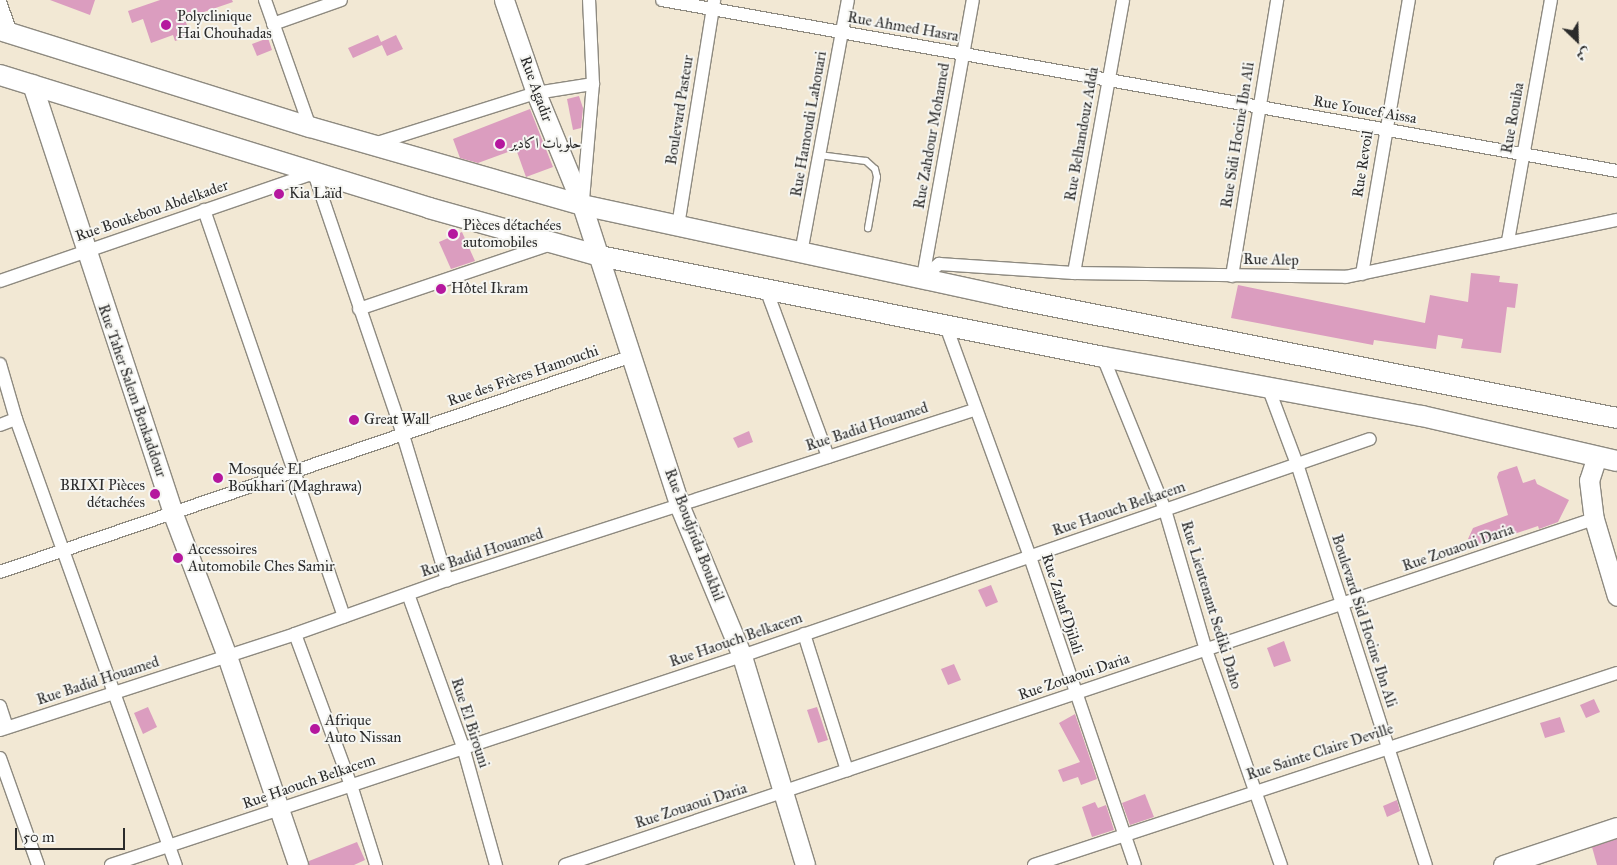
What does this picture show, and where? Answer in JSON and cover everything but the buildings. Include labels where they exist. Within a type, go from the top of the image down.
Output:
[{"type":"main road","points":[[5,31],[310,127],[582,205],[802,253],[1615,413]]},
{"type":"main road","points":[[0,75],[314,173],[600,256],[1102,357],[1422,416],[1617,461]]},
{"type":"street","points":[[265,0],[310,127]]},
{"type":"street","points":[[273,24],[341,0]]},
{"type":"street","name":"Rue Agadir","points":[[504,0],[536,93],[582,205]]},
{"type":"street","points":[[582,205],[593,84],[589,0]]},
{"type":"street","name":"Rue Ahmed Hasra","points":[[662,0],[713,4],[842,32],[1108,79]]},
{"type":"street","name":"Rue Hamoudi Lahouari","points":[[802,253],[848,0]]},
{"type":"street","name":"Rue Zahdour Mohamed","points":[[922,277],[973,0]]},
{"type":"street","name":"Rue Belhandouz Adda","points":[[1074,273],[1123,0]]},
{"type":"street","name":"Rue Sidi Hocine Ibn Ali","points":[[1232,276],[1258,107],[1277,0]]},
{"type":"street","name":"Rue Revoil","points":[[1362,274],[1384,130],[1409,0]]},
{"type":"street","name":"Rue Rouiba","points":[[1508,241],[1551,0]]},
{"type":"street","points":[[0,2],[5,31]]},
{"type":"street","name":"Boulevard Pasteur","points":[[678,226],[713,4]]},
{"type":"street","name":"Rue Youcef Aissa","points":[[1108,79],[1617,171]]},
{"type":"street","name":"Rue Taher Salem Benkaddour","points":[[32,84],[85,252],[173,514],[228,656],[298,865]]},
{"type":"street","points":[[371,144],[536,93],[593,84]]},
{"type":"street","points":[[314,173],[403,435],[447,580]]},
{"type":"street","name":"Rue Boukebou Abdelkader","points":[[0,281],[314,173]]},
{"type":"street","name":"Rue Boudjrida Boukhil","points":[[582,205],[680,507],[742,656],[781,793],[805,865]]},
{"type":"street","points":[[204,210],[344,617]]},
{"type":"street","name":"Rue Alep","points":[[922,277],[939,264],[1074,273],[1346,277],[1508,241],[1617,220]]},
{"type":"street","points":[[359,309],[552,243]]},
{"type":"street","points":[[766,289],[828,457]]},
{"type":"street","name":"Rue Zahaf Djilali","points":[[946,326],[974,410],[1030,557],[1075,694],[1135,865]]},
{"type":"street","name":"Rue des Frères Hamouchi","points":[[0,572],[294,474],[632,356]]},
{"type":"street","name":"Rue Lieutenant Sediki Daho","points":[[1102,357],[1165,510],[1206,650],[1281,865]]},
{"type":"street","points":[[0,364],[16,419],[176,865]]},
{"type":"street","name":"Boulevard Sid Hocine Ibn Ali","points":[[1268,387],[1298,467],[1340,604],[1426,865]]},
{"type":"street","name":"Rue Badid Houamed","points":[[4,729],[295,634],[447,580],[680,507],[974,410]]},
{"type":"street","points":[[0,424],[16,419]]},
{"type":"street","name":"Rue Haouch Belkacem","points":[[110,865],[742,656],[1165,510],[1298,467],[1370,439]]},
{"type":"street","points":[[1596,456],[1589,480],[1594,519],[1617,596]]},
{"type":"street","name":"Rue Zouaoui Daria","points":[[565,865],[1594,519]]},
{"type":"street","name":"Rue El Birouni","points":[[408,594],[463,747],[496,865]]},
{"type":"street","points":[[295,634],[351,786],[376,865]]},
{"type":"street","points":[[804,634],[846,770]]},
{"type":"street","name":"Rue Sainte Claire Deville","points":[[1034,865],[1617,673]]},
{"type":"street","points":[[0,706],[4,729]]},
{"type":"street","points":[[0,758],[38,865]]},
{"type":"street","points":[[1503,865],[1617,827]]},
{"type":"lane","points":[[819,155],[866,161],[875,169],[877,177],[868,228]]},
{"type":"place","name":"Polyclinique Hai Chouhadas","points":[[166,25]]},
{"type":"place","name":"حلويات اكادير","points":[[500,144]]},
{"type":"place","name":"Kia Laïd","points":[[279,194]]},
{"type":"place","name":"Pièces détachées automobiles","points":[[453,234]]},
{"type":"place","name":"Hôtel Ikram","points":[[441,289]]},
{"type":"place","name":"Great Wall","points":[[354,420]]},
{"type":"place","name":"Mosquée El Boukhari (Maghrawa)","points":[[218,478]]},
{"type":"place","name":"BRIXI Pièces détachées","points":[[155,494]]},
{"type":"place","name":"Accessoires Automobile Ches Samir","points":[[178,558]]},
{"type":"place","name":"Afrique Auto Nissan","points":[[315,729]]}]
